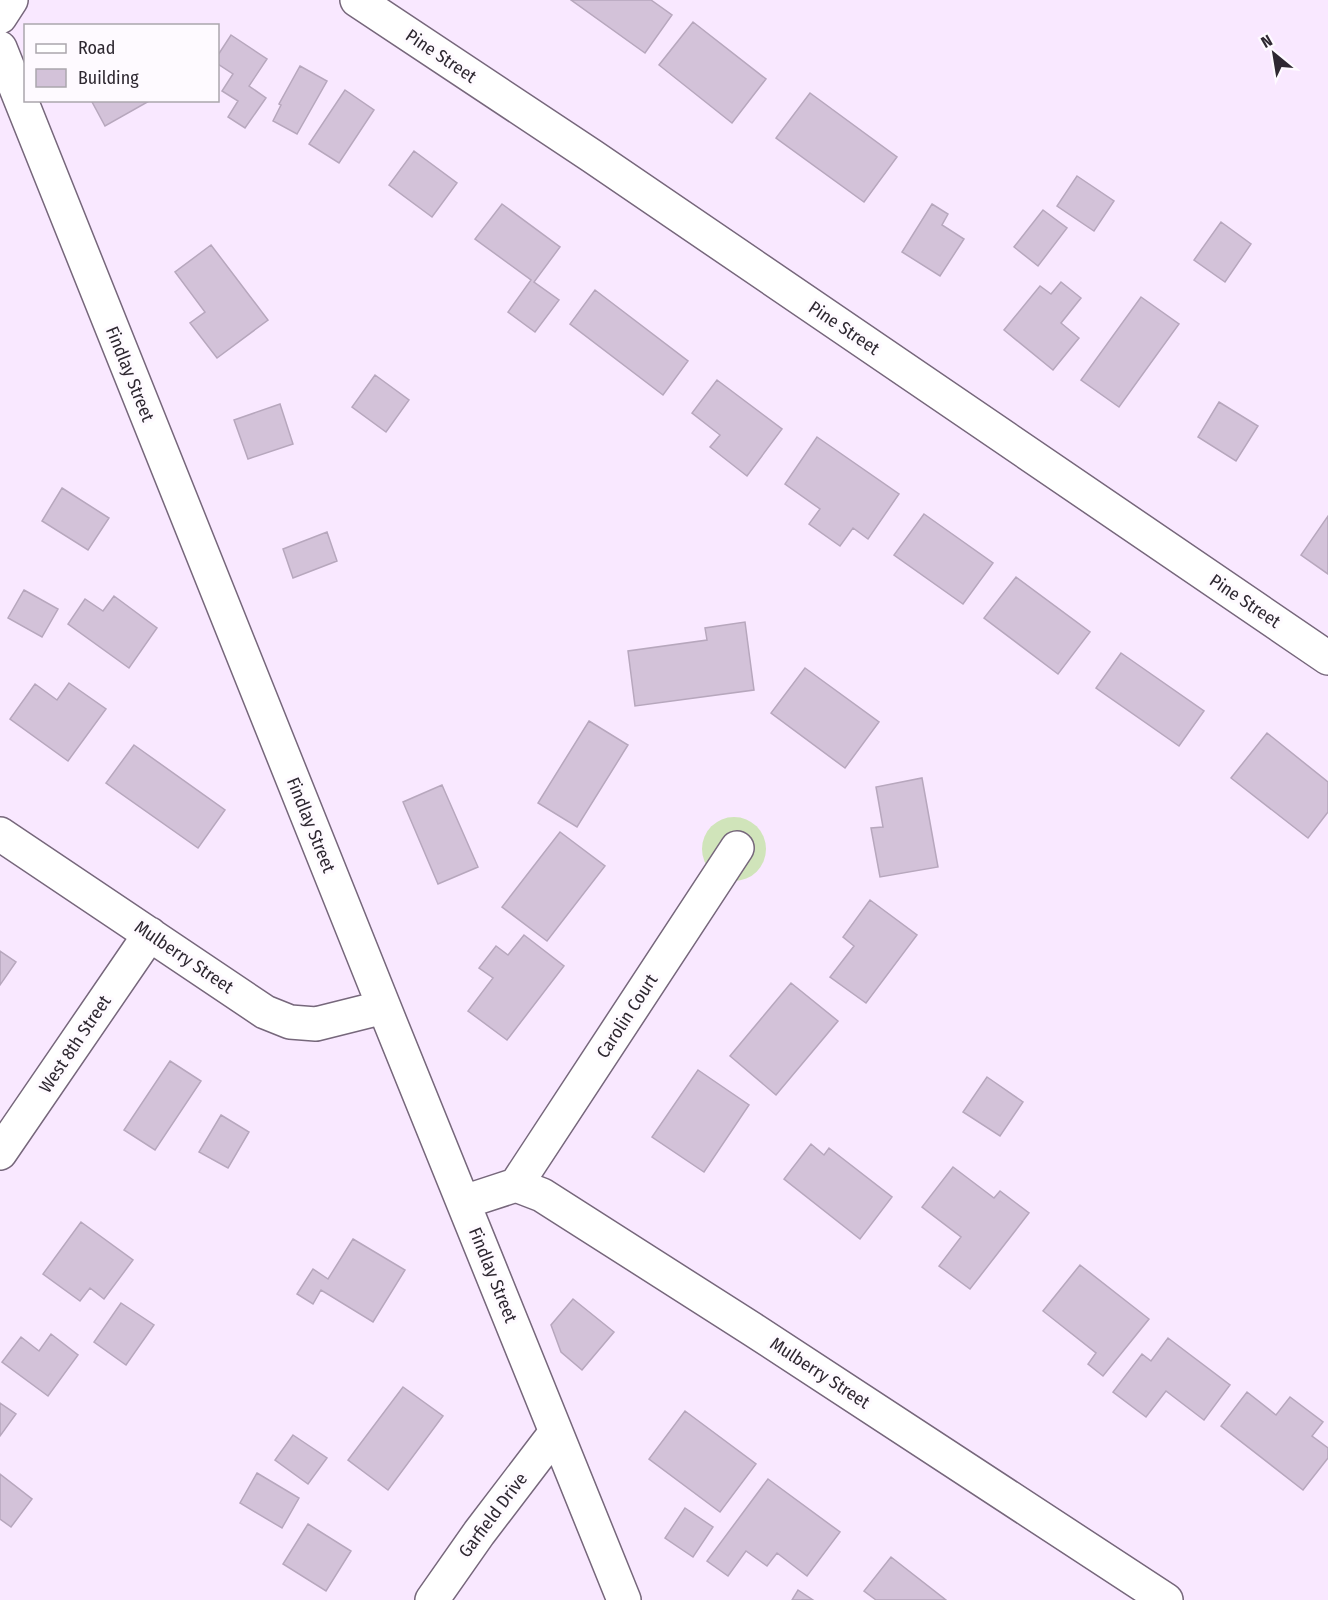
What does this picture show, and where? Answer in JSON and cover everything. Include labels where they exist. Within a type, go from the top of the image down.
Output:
[{"type":"street","points":[[0,17],[11,0]]},
{"type":"street","name":"Pine Street","points":[[357,0],[592,156],[1328,658]]},
{"type":"street","name":"Findlay Street","points":[[0,48],[624,1600]]},
{"type":"street","name":"Mulberry Street","points":[[0,834],[265,1012],[290,1022],[316,1024],[384,1007]]},
{"type":"street","name":"Carolin Court","points":[[516,1185],[737,848]]},
{"type":"street","name":"West 8th Street","points":[[0,1153],[150,934]]},
{"type":"street","points":[[464,1202],[516,1185]]},
{"type":"street","name":"Mulberry Street","points":[[516,1185],[543,1195],[1166,1600]]},
{"type":"street","name":"Garfield Drive","points":[[432,1600],[479,1533],[556,1432]]},
{"type":"green space","points":[[734,817],[752,823],[760,831],[766,849],[760,867],[752,875],[734,881],[716,875],[708,867],[702,849],[708,831],[716,823]]},
{"type":"building","points":[[571,0],[651,0],[672,15],[645,53]]},
{"type":"building","points":[[693,22],[766,79],[732,123],[659,65]]},
{"type":"building","points":[[231,35],[267,59],[249,86],[266,98],[245,128],[228,117],[238,101],[222,91],[233,74],[219,65],[219,53]]},
{"type":"building","points":[[300,66],[327,81],[297,134],[273,121],[281,105],[279,104]]},
{"type":"building","points":[[345,90],[374,110],[339,163],[309,144]]},
{"type":"building","points":[[810,93],[897,157],[864,202],[776,138]]},
{"type":"building","points":[[92,102],[147,102],[105,126]]},
{"type":"building","points":[[414,151],[457,183],[432,217],[389,185]]},
{"type":"building","points":[[1077,176],[1114,201],[1094,231],[1057,206]]},
{"type":"building","points":[[502,204],[560,247],[534,282],[559,300],[535,332],[508,312],[531,280],[475,239]]},
{"type":"building","points":[[932,204],[948,214],[942,225],[964,239],[940,276],[902,252]]},
{"type":"building","points":[[1043,210],[1067,228],[1038,266],[1014,247]]},
{"type":"building","points":[[1221,222],[1251,244],[1225,282],[1194,260]]},
{"type":"building","points":[[211,245],[268,320],[217,358],[190,323],[205,312],[175,272]]},
{"type":"building","points":[[1061,282],[1081,298],[1061,323],[1079,338],[1053,370],[1004,330],[1040,286],[1051,294]]},
{"type":"building","points":[[595,290],[688,361],[663,395],[570,324]]},
{"type":"building","points":[[1141,297],[1179,324],[1119,407],[1081,380]]},
{"type":"building","points":[[375,375],[409,400],[386,432],[352,407]]},
{"type":"building","points":[[717,380],[782,429],[747,476],[710,447],[720,435],[692,413]]},
{"type":"building","points":[[1219,402],[1258,426],[1236,461],[1198,437]]},
{"type":"building","points":[[280,404],[293,444],[248,459],[234,420]]},
{"type":"building","points":[[817,437],[899,494],[868,539],[853,528],[840,546],[809,524],[820,509],[785,484]]},
{"type":"building","points":[[62,488],[109,518],[88,550],[42,521]]},
{"type":"building","points":[[924,514],[993,563],[963,604],[894,555]]},
{"type":"building","points":[[1328,516],[1328,574],[1301,555]]},
{"type":"building","points":[[327,532],[337,561],[293,578],[283,549]]},
{"type":"building","points":[[1016,577],[1090,632],[1058,674],[984,618]]},
{"type":"building","points":[[24,590],[58,609],[42,637],[8,618]]},
{"type":"building","points":[[114,596],[157,628],[129,668],[68,624],[85,599],[103,611]]},
{"type":"building","points":[[745,622],[754,690],[635,706],[628,651],[707,640],[705,628]]},
{"type":"building","points":[[1121,653],[1204,711],[1179,746],[1096,688]]},
{"type":"building","points":[[805,668],[879,722],[845,768],[771,713]]},
{"type":"building","points":[[69,683],[106,709],[68,761],[10,719],[35,684],[57,700]]},
{"type":"building","points":[[589,721],[628,745],[577,827],[538,803]]},
{"type":"building","points":[[1267,733],[1328,782],[1328,812],[1308,838],[1231,778]]},
{"type":"building","points":[[134,745],[225,810],[198,848],[106,783]]},
{"type":"building","points":[[922,778],[938,867],[880,877],[871,828],[883,827],[876,787]]},
{"type":"building","points":[[442,785],[478,867],[438,884],[403,802]]},
{"type":"building","points":[[560,832],[605,866],[547,941],[502,907]]},
{"type":"building","points":[[870,900],[917,935],[866,1003],[830,977],[854,946],[843,937]]},
{"type":"building","points":[[524,935],[564,966],[507,1040],[468,1011],[493,978],[479,968],[496,946],[508,955]]},
{"type":"building","points":[[0,951],[16,962],[0,985]]},
{"type":"building","points":[[791,983],[838,1021],[776,1095],[730,1056]]},
{"type":"building","points":[[170,1061],[201,1081],[155,1150],[124,1130]]},
{"type":"building","points":[[698,1070],[749,1105],[704,1172],[652,1137]]},
{"type":"building","points":[[987,1077],[1023,1102],[1000,1136],[963,1112]]},
{"type":"building","points":[[221,1115],[249,1132],[228,1168],[199,1152]]},
{"type":"building","points":[[811,1144],[824,1155],[829,1148],[892,1197],[860,1239],[784,1179]]},
{"type":"building","points":[[953,1167],[994,1198],[1000,1191],[1029,1213],[970,1289],[939,1266],[961,1237],[922,1207]]},
{"type":"building","points":[[81,1222],[133,1260],[104,1299],[90,1288],[80,1301],[43,1274]]},
{"type":"building","points":[[353,1239],[405,1270],[373,1322],[321,1290],[313,1304],[297,1294],[313,1269],[328,1279]]},
{"type":"building","points":[[1080,1265],[1149,1319],[1103,1376],[1088,1364],[1096,1353],[1043,1311]]},
{"type":"building","points":[[573,1299],[614,1332],[582,1370],[561,1352],[551,1325]]},
{"type":"building","points":[[121,1303],[154,1325],[126,1365],[94,1342]]},
{"type":"building","points":[[51,1334],[78,1355],[48,1396],[2,1362],[21,1337],[39,1351]]},
{"type":"building","points":[[1168,1338],[1230,1385],[1204,1420],[1166,1391],[1146,1417],[1113,1392],[1142,1354],[1151,1361]]},
{"type":"building","points":[[403,1387],[443,1416],[388,1490],[348,1460]]},
{"type":"building","points":[[1247,1392],[1276,1415],[1290,1397],[1323,1422],[1312,1436],[1328,1448],[1328,1458],[1303,1490],[1221,1426]]},
{"type":"building","points":[[0,1403],[16,1414],[0,1436]]},
{"type":"building","points":[[685,1411],[756,1464],[720,1512],[649,1459]]},
{"type":"building","points":[[293,1435],[327,1458],[308,1484],[275,1460]]},
{"type":"building","points":[[257,1473],[299,1498],[282,1528],[240,1503]]},
{"type":"building","points":[[0,1474],[32,1499],[11,1527],[0,1519]]},
{"type":"building","points":[[768,1479],[840,1532],[807,1576],[777,1553],[767,1566],[746,1551],[728,1576],[707,1561]]},
{"type":"building","points":[[685,1508],[713,1527],[693,1557],[665,1538]]},
{"type":"building","points":[[308,1524],[351,1551],[326,1591],[283,1564]]},
{"type":"building","points":[[891,1557],[946,1600],[876,1600],[864,1591]]},
{"type":"building","points":[[798,1590],[813,1600],[792,1600]]}]
